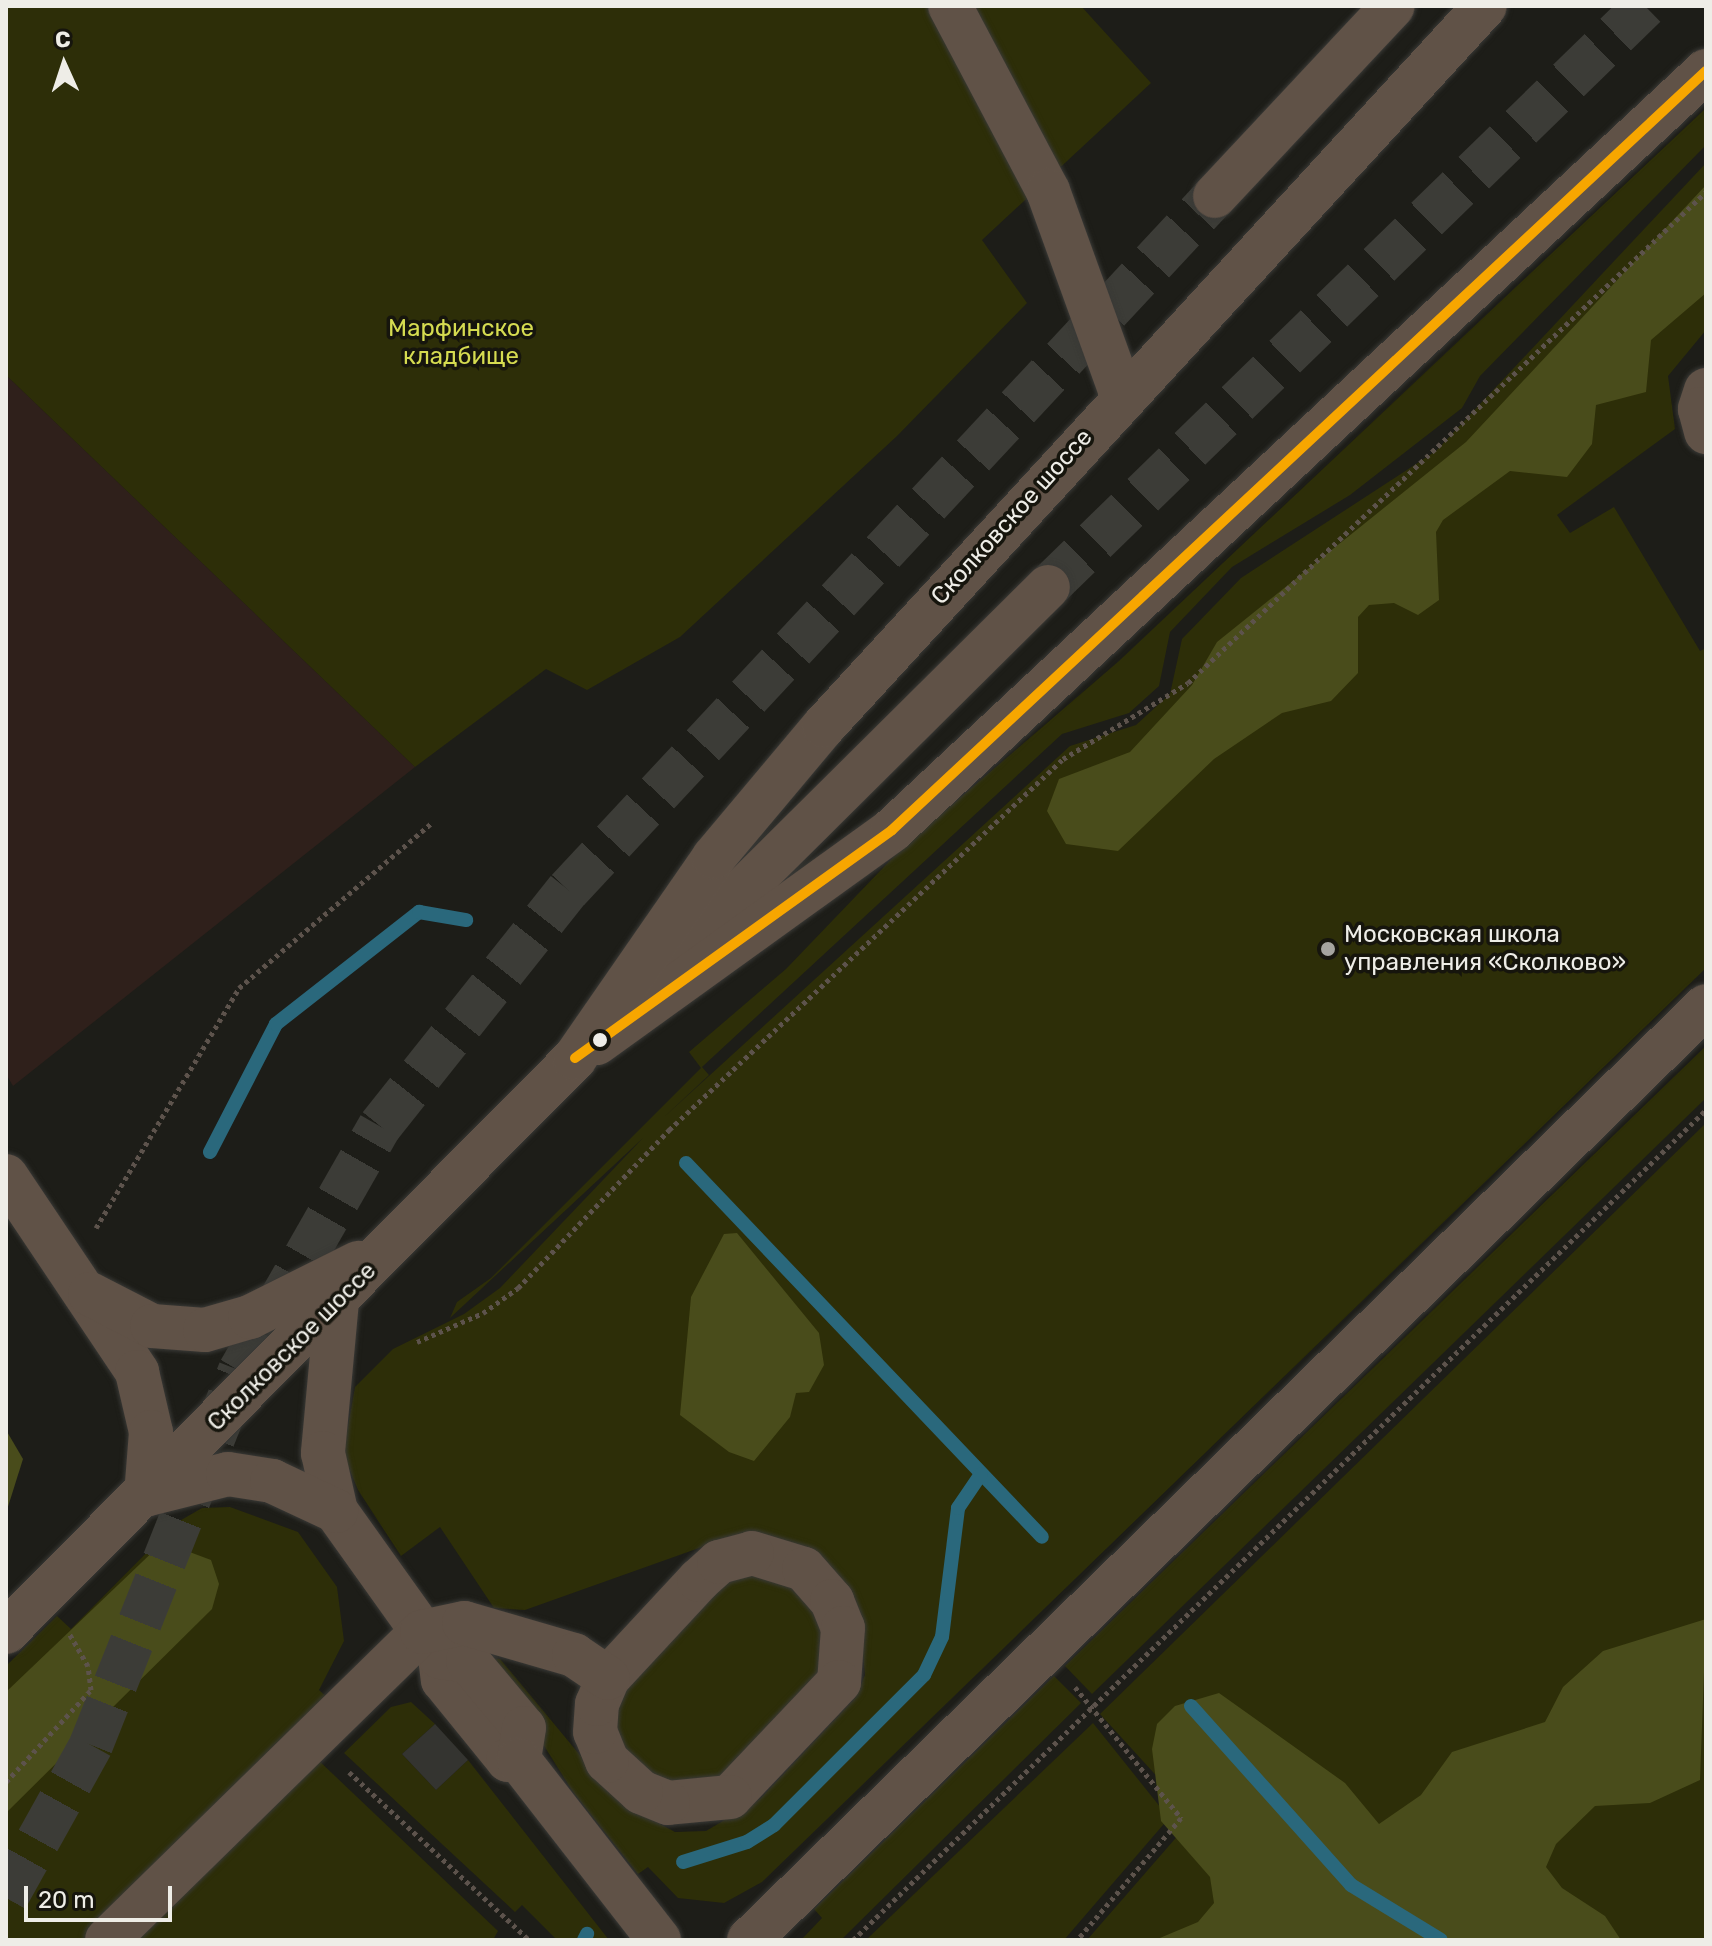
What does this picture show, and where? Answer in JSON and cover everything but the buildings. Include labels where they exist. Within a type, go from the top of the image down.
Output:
[{"type":"street","points":[[950,6],[1048,191],[1122,395]]},
{"type":"street","points":[[1215,196],[1393,6]]},
{"type":"street","name":"Сколковское шоссе","points":[[6,1632],[146,1495],[575,1058],[714,857],[1122,395],[1485,6]]},
{"type":"street","name":"Сколковское шоссе","points":[[575,1058],[892,830],[1706,71]]},
{"type":"street","points":[[1706,390],[1700,409],[1706,432]]},
{"type":"street","points":[[575,1058],[896,731],[1048,587]]},
{"type":"street","points":[[749,1940],[1706,1006]]},
{"type":"street","points":[[6,1176],[90,1294],[147,1401],[146,1495],[228,1474],[272,1481],[336,1511]]},
{"type":"street","points":[[90,1294],[152,1326],[205,1330],[250,1317],[392,1245]]},
{"type":"street","points":[[337,1301],[323,1453],[336,1511],[431,1645],[443,1680],[508,1760],[519,1760],[659,1940]]},
{"type":"street","points":[[752,1553],[804,1569],[843,1628],[846,1655],[825,1704],[730,1797],[699,1805],[641,1792],[607,1761],[595,1732],[608,1678],[709,1571],[752,1553]]},
{"type":"street","points":[[107,1940],[431,1645],[441,1623],[479,1626],[574,1655],[608,1678]]},
{"type":"path","points":[[417,1342],[483,1313],[518,1288],[669,1130],[1063,759],[1188,683],[1706,192]]},
{"type":"path","points":[[87,1242],[239,988],[433,822]]},
{"type":"path","points":[[853,1940],[1706,1110]]},
{"type":"path","points":[[6,1782],[91,1690],[88,1666],[66,1627]]},
{"type":"path","points":[[1077,1940],[1181,1818],[1094,1707]]},
{"type":"path","points":[[341,1765],[529,1940]]},
{"type":"shaded area","points":[[6,375],[415,767],[13,1086],[6,1074]]},
{"type":"green space","name":"Марфинское кладбище","points":[[6,6],[1081,6],[1151,83],[982,240],[1027,303],[897,436],[680,637],[587,690],[546,669],[415,767],[6,375]]},
{"type":"green space","points":[[1706,108],[1706,145],[1480,376],[1462,408],[1350,495],[1232,567],[1170,632],[1159,686],[1129,713],[1062,734],[702,1067],[709,1075],[663,1118],[1070,746],[1136,725],[1170,694],[1182,639],[1241,578],[1436,451],[1706,163],[1706,330],[1668,376],[1675,429],[1557,515],[1570,533],[1614,507],[1700,651],[1706,648],[1706,968],[762,1882],[724,1903],[678,1898],[648,1867],[638,1874],[573,1792],[489,1658],[500,1659],[619,1802],[675,1832],[706,1831],[760,1799],[855,1698],[865,1675],[860,1623],[730,1537],[525,1610],[494,1608],[440,1527],[401,1556],[358,1490],[343,1454],[355,1387],[393,1349],[464,1314],[500,1288],[643,1138],[450,1318],[457,1302],[491,1278],[701,1068],[689,1052],[786,969],[903,847],[1119,661]]},
{"type":"green space","points":[[1706,185],[1706,293],[1651,340],[1646,392],[1596,405],[1592,444],[1567,477],[1510,471],[1443,520],[1436,532],[1439,600],[1418,615],[1394,603],[1369,605],[1358,617],[1358,673],[1331,701],[1282,713],[1214,759],[1118,851],[1066,844],[1047,811],[1059,779],[1130,752],[1192,685],[1217,642],[1466,442]]},
{"type":"green space","points":[[1706,1046],[1706,1098],[1092,1694],[1065,1666]]},
{"type":"green space","points":[[1706,1123],[1706,1940],[1087,1940],[1194,1817],[1100,1714]]},
{"type":"green space","points":[[737,1233],[819,1333],[824,1365],[809,1392],[796,1393],[790,1417],[754,1461],[729,1452],[680,1415],[691,1297],[724,1234]]},
{"type":"green space","points":[[6,1430],[23,1459],[6,1513]]},
{"type":"green space","points":[[230,1507],[298,1532],[337,1587],[344,1641],[319,1690],[331,1701],[86,1940],[6,1940],[6,1666],[57,1616],[71,1629],[176,1523],[202,1508]]},
{"type":"green space","points":[[163,1542],[211,1560],[219,1584],[212,1609],[6,1813],[6,1692]]},
{"type":"green space","points":[[753,1573],[792,1585],[816,1611],[824,1633],[821,1674],[721,1780],[672,1784],[651,1775],[623,1749],[614,1728],[624,1687],[728,1579]]},
{"type":"green space","points":[[1706,1619],[1700,1780],[1650,1803],[1595,1806],[1556,1844],[1546,1867],[1562,1888],[1605,1916],[1621,1940],[1155,1940],[1198,1922],[1214,1903],[1210,1877],[1161,1821],[1152,1749],[1157,1724],[1175,1706],[1219,1693],[1345,1783],[1379,1824],[1421,1795],[1452,1752],[1545,1722],[1563,1687],[1603,1651]]},
{"type":"green space","points":[[1054,1676],[1081,1703],[841,1940],[801,1940],[822,1918],[814,1909]]},
{"type":"green space","points":[[411,1702],[435,1724],[402,1754],[436,1790],[468,1760],[609,1940],[557,1940],[522,1905],[515,1912],[344,1753],[391,1707]]},
{"type":"green space","points":[[1093,1723],[1169,1818],[1064,1940],[866,1940]]},
{"type":"green space","points":[[315,1757],[498,1931],[493,1940],[128,1940]]},
{"type":"waterway","points":[[210,1152],[276,1024],[419,912],[466,920]]},
{"type":"waterway","points":[[686,1163],[1042,1537]]},
{"type":"waterway","points":[[683,1862],[747,1842],[774,1825],[924,1675],[942,1637],[958,1508],[981,1474]]},
{"type":"waterway","points":[[1191,1706],[1351,1885],[1441,1940]]},
{"type":"waterway","points":[[584,1940],[587,1934]]},
{"type":"tunnel","points":[[1048,587],[1645,6]]},
{"type":"tunnel","points":[[6,1898],[91,1745],[240,1371],[380,1126],[568,890],[1215,196]]},
{"type":"transit line","points":[[575,1058],[892,830],[1706,71]]},
{"type":"place","name":"Московская школа управления «Сколково»","points":[[1328,949]]}]
